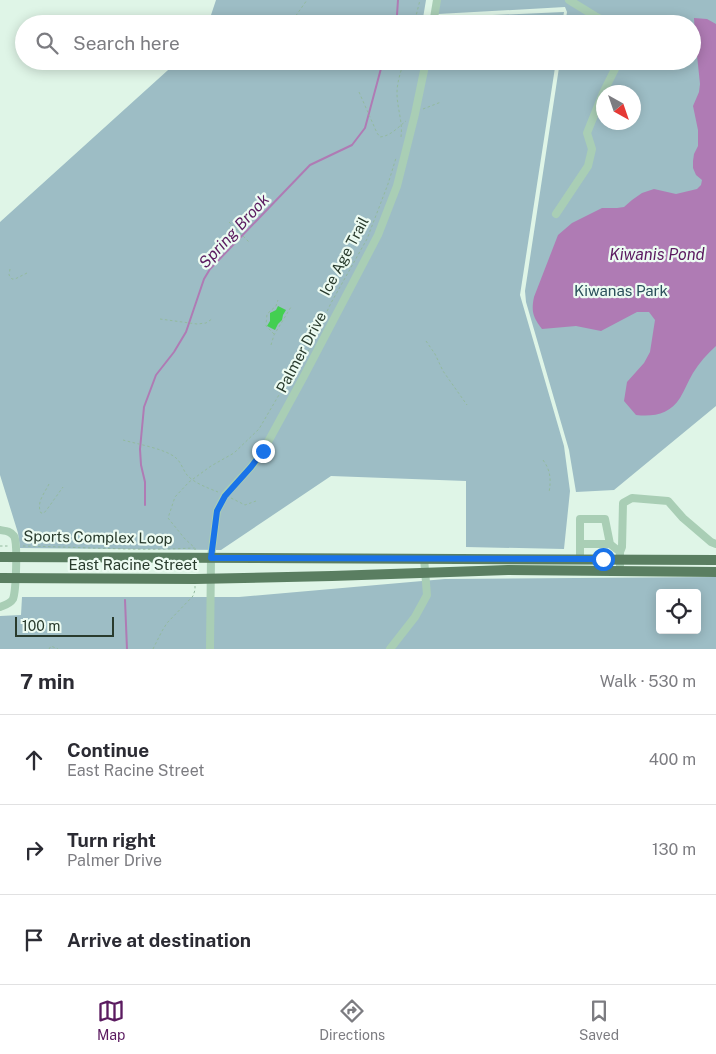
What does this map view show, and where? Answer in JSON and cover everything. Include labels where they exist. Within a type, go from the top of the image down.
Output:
[{"type":"main road","name":"East Racine Street","points":[[0,557],[195,553],[211,558],[580,559],[620,556],[716,560]]},
{"type":"main road","name":"East Racine Street","points":[[0,578],[195,579],[508,570],[716,572]]},
{"type":"street","points":[[434,15],[437,0]]},
{"type":"street","points":[[569,0],[593,15]]},
{"type":"street","name":"Palmer Drive","points":[[210,649],[211,558],[217,511],[225,496],[263,451],[378,235],[396,186],[424,70]]},
{"type":"street","points":[[556,214],[588,166],[592,149],[587,133],[614,70]]},
{"type":"street","points":[[620,571],[624,503],[632,498],[668,502],[683,518],[711,542],[716,544]]},
{"type":"street","points":[[580,559],[580,519],[605,519],[610,544],[620,556]]},
{"type":"street","points":[[0,530],[10,532],[15,539],[17,557],[13,598],[9,604],[0,607]]},
{"type":"street","points":[[580,544],[610,544]]},
{"type":"street","points":[[390,649],[415,616],[427,595],[424,558]]},
{"type":"path","points":[[296,15],[307,0]]},
{"type":"path","points":[[416,15],[420,0]]},
{"type":"path","points":[[401,140],[402,124],[398,110],[397,93],[402,70]]},
{"type":"path","points":[[358,92],[380,136],[386,136],[391,133],[422,109],[441,102]]},
{"type":"path","name":"Ice Age Trail","points":[[195,553],[168,518],[175,497],[211,466],[234,453],[259,429],[290,376],[307,354],[331,303],[367,239],[397,155]]},
{"type":"path","points":[[230,222],[249,242]]},
{"type":"path","points":[[10,269],[9,275],[12,279],[29,272]]},
{"type":"path","points":[[274,335],[266,326],[267,314],[276,306],[278,300]]},
{"type":"path","points":[[272,345],[274,335],[291,307]]},
{"type":"path","points":[[160,318],[197,324],[206,323],[212,319]]},
{"type":"path","points":[[426,341],[443,371],[467,405]]},
{"type":"path","points":[[123,440],[175,457],[186,474],[193,480],[225,496],[245,505],[256,501]]},
{"type":"path","points":[[543,460],[548,466],[551,477],[549,493]]},
{"type":"path","points":[[49,484],[39,503],[41,513],[44,513],[63,487]]},
{"type":"path","name":"Sports Complex Loop","points":[[0,546],[58,546],[195,553]]},
{"type":"path","points":[[153,649],[167,623],[193,596],[195,579]]},
{"type":"path","points":[[49,649],[51,646],[58,649]]},
{"type":"green space","points":[[216,0],[426,0],[424,15],[211,15]]},
{"type":"green space","name":"Kiwanas Park","points":[[440,0],[716,0],[716,406],[614,490],[576,492],[569,450],[526,302],[525,291],[559,70],[701,70],[701,15],[566,15],[565,7],[438,14]]},
{"type":"green space","points":[[564,12],[564,15],[494,15]]},
{"type":"green space","points":[[168,70],[555,70],[520,295],[564,446],[570,491],[564,549],[466,547],[466,481],[331,476],[221,550],[20,548],[18,533],[0,475],[0,222]]},
{"type":"green space","points":[[716,577],[716,649],[0,649],[0,616],[21,615],[22,597],[239,597],[445,579]]},
{"type":"water","name":"Kiwanis Pond","points":[[701,19],[707,19],[716,24],[716,346],[698,366],[680,398],[671,408],[655,415],[636,415],[624,401],[627,382],[644,363],[650,352],[655,320],[649,312],[637,312],[601,331],[576,326],[542,329],[533,311],[533,302],[558,235],[572,223],[602,208],[624,207],[642,193],[654,189],[676,194],[697,189],[701,185],[702,180],[696,175],[693,168],[694,154],[698,146],[698,130],[693,106],[700,84],[699,70],[701,70]]},
{"type":"building","points":[[278,306],[286,310],[275,330],[267,326],[270,321],[270,313],[276,310]]},
{"type":"waterway","name":"Spring Brook","points":[[397,15],[398,0]]},
{"type":"waterway","name":"Spring Brook","points":[[145,505],[145,482],[140,449],[144,407],[156,375],[174,352],[186,332],[204,279],[210,269],[310,165],[352,145],[365,128],[381,70]]},
{"type":"waterway","name":"Spring Brook","points":[[125,600],[127,649]]},
{"type":"route","points":[[263,451],[225,496],[217,511],[211,558],[603,559]]}]
